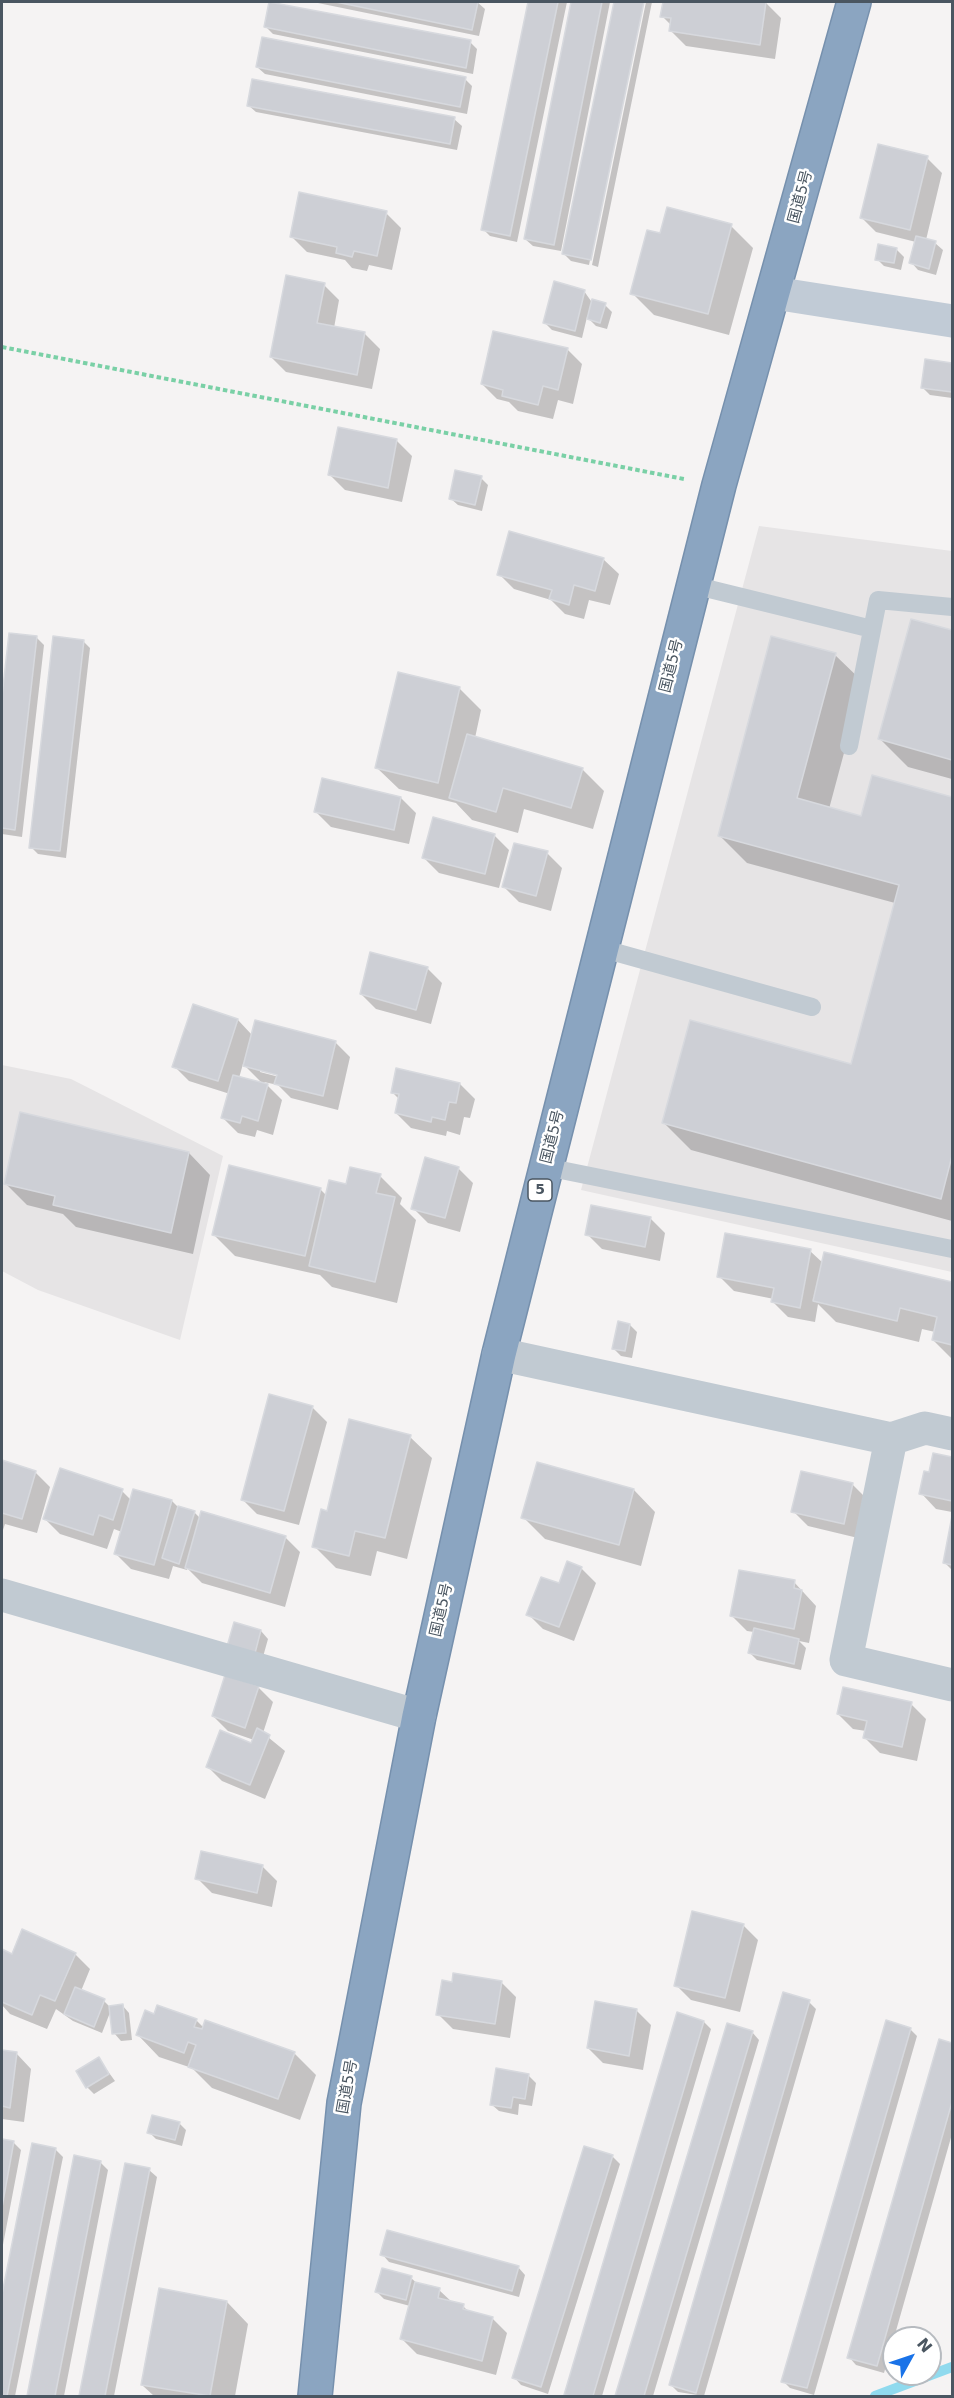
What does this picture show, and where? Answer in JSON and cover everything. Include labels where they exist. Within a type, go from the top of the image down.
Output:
[{"type":"highway","name":"国道5号","points":[[315,2397],[344,2103],[418,1716],[499,1354],[719,485],[854,2]]},
{"type":"street","points":[[774,293],[952,321]]},
{"type":"street","points":[[499,1354],[891,1439],[925,1428],[952,1434]]},
{"type":"street","points":[[891,1439],[846,1660],[952,1685]]},
{"type":"street","points":[[2,1595],[418,1716]]},
{"type":"lane","points":[[693,585],[873,629]]},
{"type":"lane","points":[[849,746],[878,600],[952,606]]},
{"type":"lane","points":[[600,948],[812,1007]]},
{"type":"lane","points":[[546,1167],[952,1249]]},
{"type":"path","points":[[2,347],[719,485]]},
{"type":"shaded area","points":[[759,526],[952,551],[952,1272],[581,1190]]},
{"type":"shaded area","points":[[2,1065],[71,1079],[223,1156],[180,1340],[38,1290],[2,1271]]},
{"type":"building","points":[[269,2],[471,40],[466,68],[264,27]]},
{"type":"building","points":[[336,2],[478,2],[472,30]]},
{"type":"building","points":[[528,2],[558,2],[510,236],[481,230]]},
{"type":"building","points":[[571,2],[602,2],[554,245],[524,239]]},
{"type":"building","points":[[614,2],[644,2],[591,260],[562,254]]},
{"type":"building","points":[[663,2],[766,2],[760,45],[669,31],[671,18],[660,17]]},
{"type":"building","points":[[262,37],[466,77],[460,107],[256,67]]},
{"type":"building","points":[[252,79],[455,117],[450,144],[247,106]]},
{"type":"building","points":[[878,144],[928,156],[910,230],[860,218]]},
{"type":"building","points":[[299,192],[387,211],[377,256],[354,251],[352,257],[336,253],[337,247],[290,237]]},
{"type":"building","points":[[667,207],[732,224],[708,314],[630,294],[647,230],[660,233]]},
{"type":"building","points":[[916,236],[936,241],[929,269],[909,263]]},
{"type":"building","points":[[878,244],[897,248],[894,263],[875,260]]},
{"type":"building","points":[[286,275],[325,283],[317,323],[365,332],[357,375],[270,357]]},
{"type":"building","points":[[554,281],[585,290],[575,331],[543,323]]},
{"type":"building","points":[[592,299],[606,303],[600,323],[587,319]]},
{"type":"building","points":[[493,331],[568,348],[558,390],[543,386],[538,405],[502,396],[503,390],[481,384]]},
{"type":"building","points":[[925,359],[952,363],[952,392],[921,388]]},
{"type":"building","points":[[338,427],[397,439],[388,488],[328,475]]},
{"type":"building","points":[[455,470],[482,476],[475,505],[449,499]]},
{"type":"building","points":[[509,531],[604,558],[595,591],[574,585],[569,605],[549,599],[552,590],[497,575]]},
{"type":"building","points":[[911,619],[952,630],[952,760],[878,739]]},
{"type":"building","points":[[9,633],[37,636],[15,830],[2,828],[2,696]]},
{"type":"building","points":[[53,636],[84,640],[60,851],[29,848]]},
{"type":"building","points":[[771,636],[836,653],[797,798],[861,816],[872,775],[952,797],[952,1156],[941,1199],[662,1123],[690,1020],[851,1064],[899,885],[718,836]]},
{"type":"building","points":[[398,672],[460,687],[438,783],[375,768]]},
{"type":"building","points":[[467,734],[583,768],[571,808],[503,788],[496,812],[449,798]]},
{"type":"building","points":[[322,778],[401,797],[394,830],[314,812]]},
{"type":"building","points":[[433,817],[495,834],[485,874],[422,858]]},
{"type":"building","points":[[514,843],[548,851],[536,896],[502,887]]},
{"type":"building","points":[[370,952],[428,967],[416,1010],[360,994]]},
{"type":"building","points":[[193,1004],[238,1019],[218,1081],[172,1067]]},
{"type":"building","points":[[255,1020],[336,1041],[323,1096],[274,1084],[277,1075],[243,1066]]},
{"type":"building","points":[[396,1068],[460,1083],[456,1103],[449,1102],[445,1120],[432,1117],[431,1122],[395,1113],[399,1094],[391,1093]]},
{"type":"building","points":[[233,1075],[268,1084],[258,1121],[242,1116],[240,1123],[221,1118]]},
{"type":"building","points":[[20,1112],[189,1152],[171,1233],[53,1205],[55,1196],[4,1184]]},
{"type":"building","points":[[425,1157],[459,1167],[445,1218],[411,1209]]},
{"type":"building","points":[[229,1165],[321,1188],[305,1256],[212,1235]]},
{"type":"building","points":[[350,1167],[381,1174],[376,1193],[395,1197],[375,1282],[309,1266],[329,1180],[346,1184]]},
{"type":"building","points":[[591,1205],[651,1217],[645,1247],[585,1235]]},
{"type":"building","points":[[725,1233],[811,1249],[800,1308],[771,1302],[774,1288],[717,1277]]},
{"type":"building","points":[[824,1252],[952,1282],[952,1345],[932,1340],[937,1317],[900,1308],[897,1321],[813,1301]]},
{"type":"building","points":[[618,1321],[630,1324],[625,1351],[612,1349]]},
{"type":"building","points":[[269,1394],[313,1406],[284,1511],[241,1500]]},
{"type":"building","points":[[349,1419],[411,1435],[385,1538],[355,1531],[349,1556],[312,1547],[321,1509],[327,1511]]},
{"type":"building","points":[[933,1453],[952,1457],[952,1501],[919,1494],[924,1471],[929,1472]]},
{"type":"building","points":[[2,1460],[36,1471],[22,1519],[2,1513]]},
{"type":"building","points":[[537,1462],[634,1489],[619,1545],[521,1518]]},
{"type":"building","points":[[60,1468],[123,1489],[113,1520],[99,1515],[93,1535],[43,1519]]},
{"type":"building","points":[[801,1471],[853,1483],[844,1524],[791,1512]]},
{"type":"building","points":[[133,1489],[172,1500],[154,1565],[114,1554]]},
{"type":"building","points":[[178,1506],[195,1511],[179,1564],[162,1558]]},
{"type":"building","points":[[201,1511],[286,1536],[270,1593],[185,1568]]},
{"type":"building","points":[[952,1516],[952,1565],[943,1563]]},
{"type":"building","points":[[567,1561],[582,1567],[559,1627],[526,1615],[541,1577],[559,1583]]},
{"type":"building","points":[[739,1570],[795,1580],[794,1588],[802,1590],[794,1629],[730,1616]]},
{"type":"building","points":[[234,1622],[261,1630],[254,1657],[226,1650]]},
{"type":"building","points":[[754,1628],[799,1639],[794,1664],[748,1653]]},
{"type":"building","points":[[225,1675],[259,1686],[245,1728],[212,1716]]},
{"type":"building","points":[[843,1687],[912,1702],[902,1747],[863,1738],[867,1721],[837,1714]]},
{"type":"building","points":[[257,1728],[270,1735],[250,1785],[206,1767],[220,1730],[251,1743]]},
{"type":"building","points":[[201,1851],[263,1865],[257,1893],[195,1879]]},
{"type":"building","points":[[692,1911],[744,1924],[725,1998],[674,1986]]},
{"type":"building","points":[[22,1929],[76,1953],[55,2001],[40,1995],[32,2015],[2,2002],[2,1949],[12,1954]]},
{"type":"building","points":[[453,1973],[502,1981],[495,2024],[436,2015],[442,1980],[452,1982]]},
{"type":"building","points":[[75,1987],[105,1999],[94,2027],[64,2014]]},
{"type":"building","points":[[783,1992],[810,2000],[696,2393],[669,2385]]},
{"type":"building","points":[[595,2001],[637,2009],[629,2056],[587,2048]]},
{"type":"building","points":[[123,2004],[126,2033],[112,2034],[109,2006]]},
{"type":"building","points":[[157,2005],[197,2019],[194,2027],[202,2029],[205,2020],[295,2052],[278,2099],[188,2067],[196,2045],[188,2042],[184,2053],[136,2035],[145,2010],[154,2014]]},
{"type":"building","points":[[677,2012],[704,2021],[593,2396],[564,2395]]},
{"type":"building","points":[[886,2020],[911,2028],[807,2388],[781,2382]]},
{"type":"building","points":[[727,2023],[753,2031],[644,2396],[615,2396]]},
{"type":"building","points":[[939,2039],[952,2043],[952,2102],[888,2326],[882,2326],[882,2348],[877,2366],[847,2358]]},
{"type":"building","points":[[2,2050],[17,2052],[10,2108],[2,2106]]},
{"type":"building","points":[[99,2057],[109,2074],[86,2088],[76,2071]]},
{"type":"building","points":[[496,2068],[529,2074],[525,2099],[513,2097],[511,2108],[490,2105]]},
{"type":"building","points":[[152,2115],[180,2122],[175,2140],[147,2133]]},
{"type":"building","points":[[2,2139],[14,2141],[2,2207]]},
{"type":"building","points":[[32,2143],[56,2148],[7,2396],[2,2396],[2,2294]]},
{"type":"building","points":[[584,2146],[613,2155],[541,2387],[512,2378]]},
{"type":"building","points":[[74,2155],[101,2161],[55,2396],[27,2396]]},
{"type":"building","points":[[125,2163],[150,2168],[105,2396],[79,2396]]},
{"type":"building","points":[[387,2230],[519,2266],[512,2291],[380,2255]]},
{"type":"building","points":[[382,2268],[412,2276],[406,2300],[375,2292]]},
{"type":"building","points":[[415,2282],[440,2288],[438,2298],[464,2304],[463,2309],[493,2317],[482,2361],[400,2339]]},
{"type":"building","points":[[159,2288],[227,2301],[210,2396],[141,2385]]},
{"type":"waterway","points":[[875,2396],[952,2367]]}]
